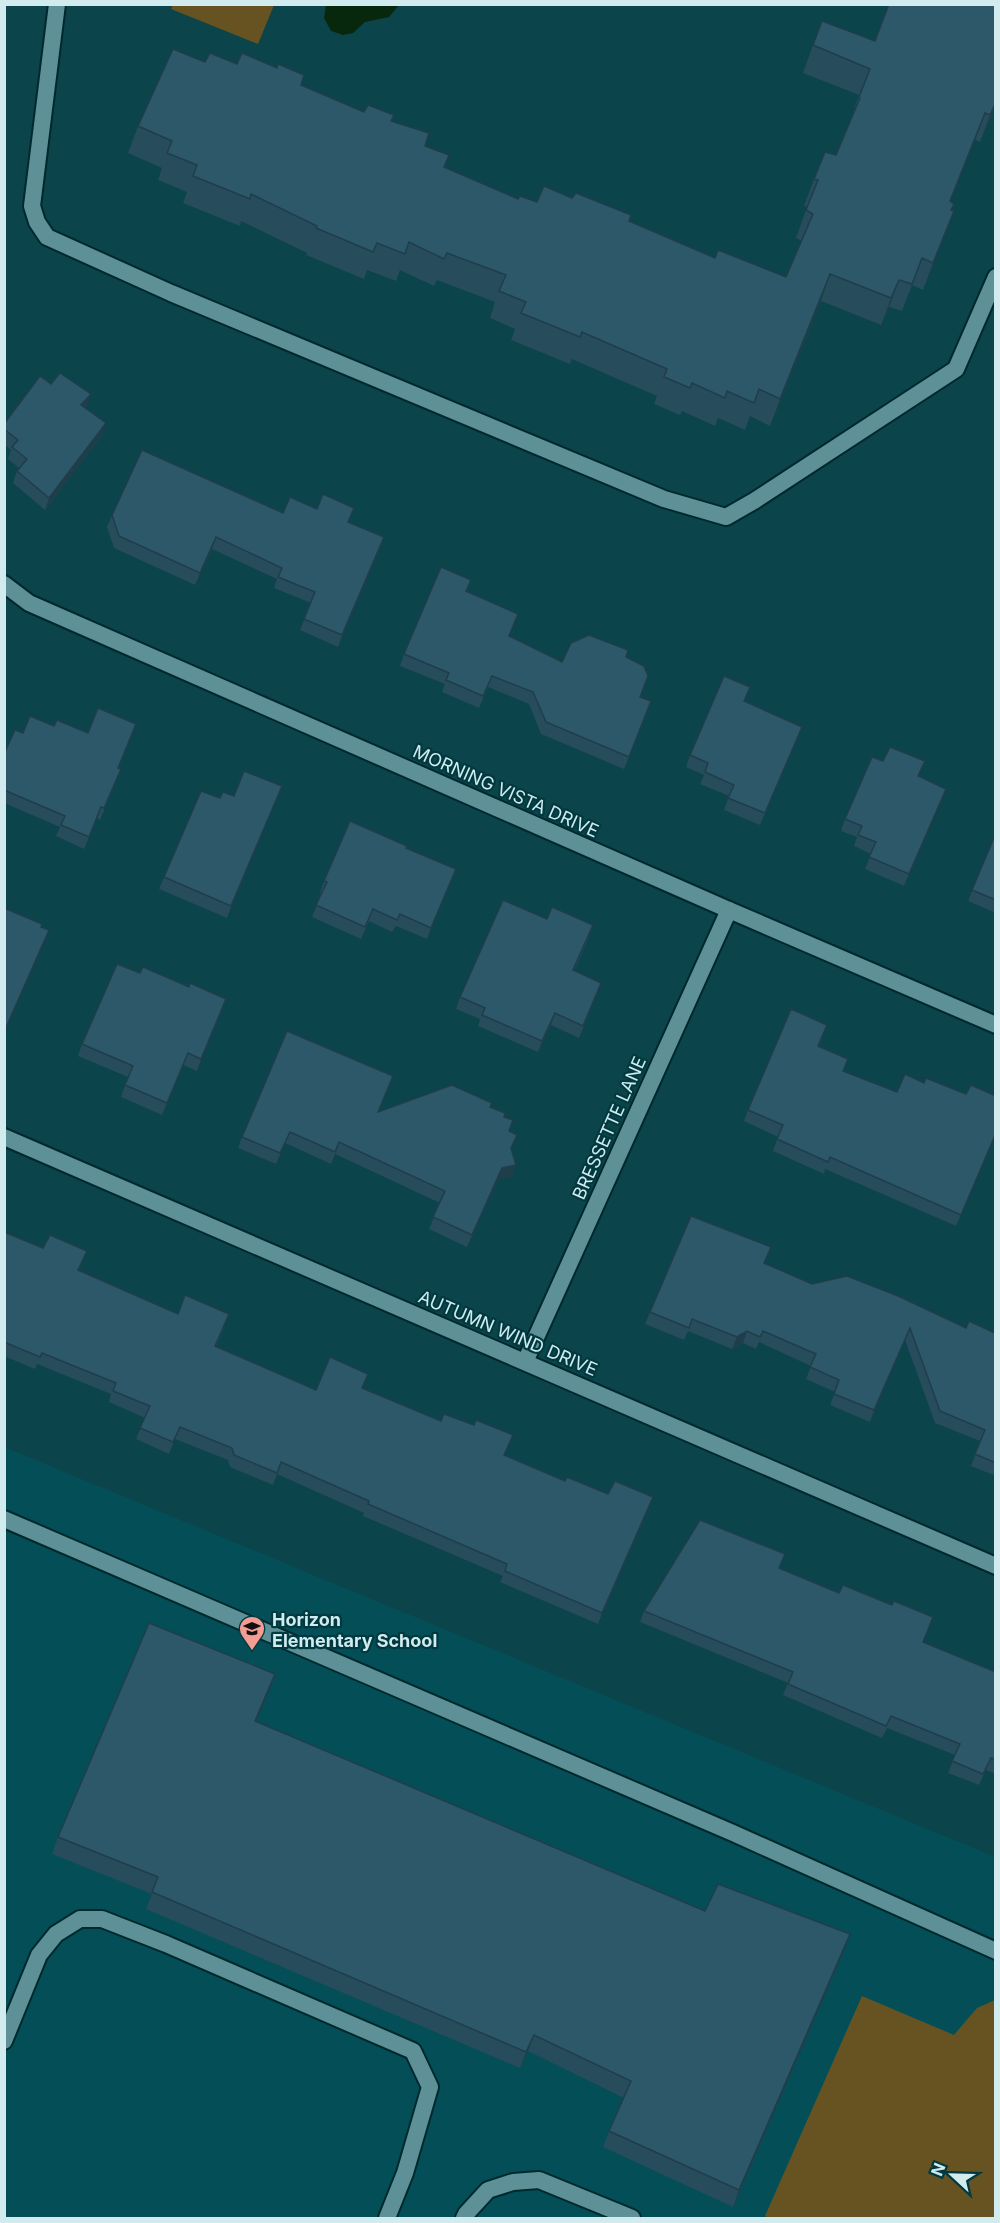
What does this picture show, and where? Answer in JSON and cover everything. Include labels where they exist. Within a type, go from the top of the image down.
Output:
[{"type":"street","points":[[57,4],[32,206],[37,222],[46,237],[182,297],[664,499],[726,516],[754,501],[956,369],[996,277]]},
{"type":"street","name":"MORNING VISTA DRIVE","points":[[4,584],[30,603],[729,910],[996,1024]]},
{"type":"street","name":"BRESSETTE LANE","points":[[525,1362],[729,910]]},
{"type":"street","name":"AUTUMN WIND DRIVE","points":[[4,1137],[996,1566]]},
{"type":"street","points":[[4,1519],[733,1833],[996,1951]]},
{"type":"street","points":[[4,2041],[39,1955],[56,1934],[80,1919],[102,1919],[166,1944],[413,2051],[430,2087],[405,2173],[387,2218]]},
{"type":"street","points":[[464,2218],[489,2190],[513,2182],[538,2180],[632,2218]]},
{"type":"shaded area","points":[[173,4],[274,5],[258,44],[171,9]]},
{"type":"shaded area","points":[[399,4],[389,17],[365,22],[353,33],[343,35],[331,31],[324,18],[326,5]]},
{"type":"shaded area","name":"Horizon Elementary School","points":[[4,1447],[995,1857],[995,2218],[5,2218]]},
{"type":"shaded area","points":[[862,1996],[954,2035],[977,2008],[995,2000],[995,2218],[770,2218],[765,2216]]},
{"type":"building","points":[[889,4],[996,4],[996,102],[990,115],[985,113],[950,201],[954,204],[951,210],[954,211],[933,263],[922,258],[912,284],[899,280],[891,298],[830,274],[780,399],[759,389],[754,403],[727,391],[725,398],[692,383],[690,388],[664,377],[667,369],[582,332],[580,337],[521,313],[526,302],[499,291],[506,275],[447,253],[444,259],[409,242],[405,254],[377,243],[373,252],[316,228],[317,226],[251,194],[250,199],[193,176],[197,165],[167,153],[172,141],[138,126],[173,49],[205,62],[210,53],[237,64],[242,53],[277,68],[278,64],[304,75],[301,85],[364,112],[368,105],[394,115],[391,121],[429,133],[425,146],[449,155],[444,167],[518,199],[520,196],[537,202],[544,186],[572,198],[576,193],[631,215],[629,221],[715,258],[718,250],[786,277],[813,214],[806,210],[818,180],[814,179],[825,152],[836,155],[870,69],[813,45],[822,21],[875,41]]},
{"type":"building","points":[[60,373],[91,394],[81,405],[106,423],[49,498],[17,471],[27,459],[12,447],[18,440],[4,429],[4,424],[40,376],[51,384]]},
{"type":"building","points":[[142,450],[283,513],[290,497],[317,509],[323,494],[354,508],[348,522],[384,537],[342,635],[304,619],[315,592],[278,577],[282,568],[216,537],[200,573],[119,536],[112,515]]},
{"type":"building","points":[[441,567],[471,580],[466,591],[518,614],[509,636],[562,662],[571,643],[589,635],[628,650],[626,657],[644,666],[648,676],[640,697],[651,701],[629,757],[546,722],[533,692],[492,676],[483,696],[446,680],[449,673],[404,654]]},
{"type":"building","points":[[724,676],[750,687],[744,701],[802,727],[765,813],[728,798],[734,785],[705,772],[708,763],[690,755]]},
{"type":"building","points":[[98,708],[136,724],[118,768],[121,769],[104,808],[101,807],[89,837],[61,825],[65,816],[4,790],[4,754],[15,730],[23,733],[30,716],[54,726],[57,720],[88,733]]},
{"type":"building","points":[[890,747],[925,761],[918,776],[946,789],[909,874],[869,857],[876,842],[858,835],[862,826],[845,819],[872,757],[883,761]]},
{"type":"building","points":[[244,771],[282,786],[231,906],[164,877],[201,791],[220,798],[223,792],[234,796]]},
{"type":"building","points":[[350,821],[456,869],[431,928],[400,914],[397,920],[373,909],[365,927],[316,905]]},
{"type":"building","points":[[996,833],[996,900],[972,890]]},
{"type":"building","points":[[503,900],[547,919],[552,907],[593,925],[573,970],[601,983],[583,1026],[555,1013],[542,1041],[482,1015],[485,1008],[460,997]]},
{"type":"building","points":[[4,908],[42,924],[41,927],[49,930],[4,1032]]},
{"type":"building","points":[[117,964],[140,973],[143,967],[189,987],[190,983],[226,999],[201,1059],[188,1053],[167,1103],[125,1085],[133,1066],[82,1044]]},
{"type":"building","points":[[791,1009],[827,1025],[818,1046],[848,1059],[843,1071],[897,1092],[905,1074],[924,1083],[926,1078],[966,1094],[971,1085],[996,1096],[996,1133],[961,1215],[830,1157],[828,1162],[777,1139],[783,1125],[748,1110]]},
{"type":"building","points":[[287,1031],[393,1076],[378,1112],[452,1085],[492,1103],[490,1107],[505,1113],[504,1117],[513,1120],[509,1131],[517,1135],[511,1148],[516,1165],[502,1168],[472,1235],[433,1217],[445,1191],[339,1142],[335,1152],[290,1132],[280,1153],[242,1137]]},
{"type":"building","points":[[691,1216],[771,1247],[764,1263],[812,1284],[847,1276],[898,1296],[966,1328],[969,1321],[996,1332],[996,1463],[975,1454],[985,1430],[940,1411],[910,1328],[874,1410],[834,1394],[839,1380],[810,1367],[816,1354],[763,1331],[760,1337],[747,1331],[737,1337],[692,1319],[689,1328],[650,1312]]},
{"type":"building","points":[[4,1232],[43,1248],[50,1235],[87,1251],[78,1270],[178,1314],[185,1295],[229,1314],[215,1346],[316,1390],[330,1357],[368,1374],[362,1388],[441,1421],[444,1414],[474,1425],[476,1420],[513,1435],[504,1455],[565,1481],[567,1477],[608,1494],[615,1481],[653,1497],[602,1613],[505,1571],[507,1564],[368,1504],[369,1501],[281,1462],[277,1473],[234,1455],[232,1448],[180,1427],[173,1442],[140,1428],[150,1406],[113,1391],[116,1383],[42,1353],[40,1357],[4,1342]]},
{"type":"building","points":[[700,1520],[785,1554],[779,1568],[839,1593],[843,1585],[892,1605],[894,1601],[933,1617],[923,1642],[996,1672],[996,1760],[991,1758],[983,1774],[952,1761],[960,1744],[891,1716],[886,1726],[788,1684],[793,1672],[644,1611]]},
{"type":"building","points":[[149,1623],[275,1674],[255,1721],[705,1911],[718,1884],[850,1934],[739,2190],[609,2131],[631,2081],[534,2035],[526,2052],[152,1892],[158,1877],[58,1837]]},
{"type":"place","name":"Horizon Elementary School","points":[[252,1652]]}]
